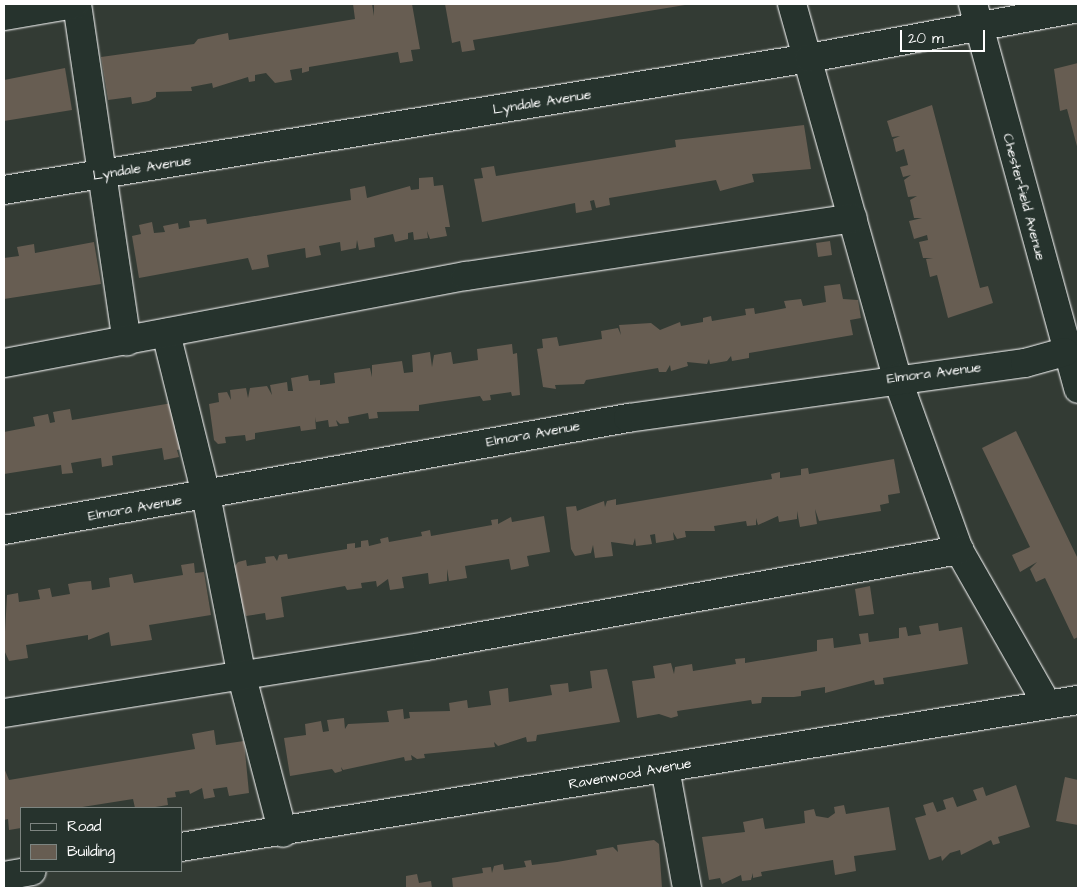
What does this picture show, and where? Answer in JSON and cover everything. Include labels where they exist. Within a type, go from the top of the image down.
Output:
[{"type":"street","points":[[4,16],[76,4],[127,341]]},
{"type":"street","points":[[792,4],[809,58],[897,378],[959,550],[1048,704]]},
{"type":"street","name":"Lyndale Avenue","points":[[4,190],[809,58],[976,16],[1078,8]]},
{"type":"street","name":"Chesterfield Avenue","points":[[976,16],[1065,352],[1078,389]]},
{"type":"street","points":[[4,363],[466,276],[853,218]]},
{"type":"street","points":[[166,333],[206,495],[242,677],[283,833]]},
{"type":"street","name":"Elmora Avenue","points":[[4,530],[206,495],[510,437],[897,378],[1025,363],[1065,352]]},
{"type":"street","points":[[4,713],[242,677],[959,550]]},
{"type":"street","name":"Ravenwood Avenue","points":[[182,847],[283,833],[1078,700]]},
{"type":"street","points":[[665,768],[687,888]]},
{"type":"street","points":[[4,876],[26,872]]},
{"type":"building","points":[[353,4],[372,4],[374,16],[374,4],[412,4],[420,49],[411,50],[413,61],[400,63],[398,52],[309,67],[309,71],[302,73],[302,68],[290,70],[292,80],[275,83],[266,73],[255,75],[255,81],[249,82],[248,77],[213,88],[212,83],[191,87],[192,91],[156,92],[156,97],[149,101],[132,104],[131,97],[108,100],[101,57],[194,44],[198,39],[228,33],[229,40],[355,19]]},
{"type":"building","points":[[445,4],[685,5],[473,40],[475,50],[462,52],[460,41],[452,43]]},
{"type":"building","points":[[1078,63],[1078,150],[1067,109],[1060,111],[1054,69]]},
{"type":"building","points":[[65,68],[72,110],[4,121],[4,80]]},
{"type":"building","points":[[932,105],[980,288],[988,286],[993,303],[948,318],[937,275],[930,277],[926,259],[933,258],[923,258],[919,242],[928,240],[927,235],[914,239],[909,221],[922,218],[914,218],[910,200],[917,196],[908,197],[904,180],[911,175],[903,177],[900,167],[908,165],[904,149],[896,152],[893,139],[900,136],[892,137],[887,121]]},
{"type":"building","points":[[804,125],[811,169],[752,174],[754,182],[720,191],[716,180],[609,198],[610,205],[596,208],[594,200],[590,201],[592,210],[576,213],[575,203],[482,222],[474,179],[483,178],[481,168],[494,166],[496,176],[676,147],[675,140]]},
{"type":"building","points":[[433,177],[434,186],[443,185],[450,227],[445,227],[447,236],[430,239],[427,231],[428,238],[414,240],[413,232],[408,233],[408,239],[395,242],[393,234],[374,238],[375,247],[359,250],[357,240],[356,248],[341,251],[340,242],[319,246],[321,255],[306,258],[305,248],[267,255],[269,267],[252,270],[248,258],[139,278],[132,236],[141,234],[139,225],[152,222],[154,233],[165,232],[163,226],[178,223],[179,229],[190,227],[189,221],[206,219],[207,224],[351,200],[350,189],[365,186],[367,198],[410,186],[411,190],[419,189],[419,178]]},
{"type":"building","points":[[830,241],[832,255],[818,257],[816,243]]},
{"type":"building","points":[[94,242],[101,284],[4,299],[4,258],[19,256],[17,247],[34,244],[35,253]]},
{"type":"building","points":[[840,284],[843,299],[858,300],[861,318],[850,320],[853,335],[749,353],[749,358],[732,361],[731,356],[727,361],[710,364],[709,359],[707,364],[687,362],[688,366],[671,371],[670,365],[666,372],[659,372],[658,368],[586,380],[584,384],[555,385],[556,389],[543,387],[537,349],[543,348],[542,339],[557,337],[559,346],[602,339],[601,331],[618,328],[621,335],[619,325],[651,323],[660,330],[680,322],[681,326],[703,322],[703,318],[711,316],[712,321],[746,315],[745,309],[754,308],[755,314],[786,308],[784,301],[801,299],[803,306],[826,302],[824,286]]},
{"type":"building","points":[[512,344],[513,354],[517,353],[520,395],[512,396],[511,392],[490,395],[491,400],[483,401],[480,396],[419,405],[419,411],[377,412],[378,418],[369,419],[368,413],[348,417],[349,423],[340,424],[336,420],[338,426],[329,427],[328,420],[316,422],[315,417],[316,429],[301,431],[300,426],[255,433],[255,439],[246,441],[245,435],[225,437],[226,443],[218,444],[214,440],[209,404],[219,402],[218,393],[227,392],[231,400],[230,390],[246,388],[248,398],[250,388],[267,386],[272,395],[270,385],[287,382],[288,391],[293,391],[291,378],[308,375],[309,381],[320,380],[320,385],[335,383],[334,373],[370,368],[372,377],[372,365],[402,361],[404,373],[413,372],[412,355],[430,352],[432,367],[434,355],[451,352],[453,364],[478,360],[477,349]]},
{"type":"building","points":[[178,402],[182,449],[177,450],[179,457],[164,460],[162,448],[112,456],[113,465],[102,467],[101,458],[71,463],[73,473],[62,474],[61,465],[4,474],[4,432],[35,426],[33,417],[48,414],[50,423],[55,422],[53,412],[70,409],[72,420]]},
{"type":"building","points":[[1016,431],[1078,559],[1078,637],[1074,639],[1045,578],[1036,582],[1030,569],[1037,562],[1020,572],[1012,555],[1030,547],[982,448]]},
{"type":"building","points":[[894,459],[900,493],[888,495],[889,503],[880,505],[881,511],[819,521],[815,509],[817,524],[800,527],[797,511],[797,519],[779,522],[778,516],[758,525],[756,518],[756,525],[747,526],[746,521],[714,526],[715,531],[685,531],[686,537],[677,539],[673,532],[674,540],[656,543],[655,534],[650,535],[652,544],[636,546],[635,538],[633,545],[611,542],[613,556],[595,558],[593,545],[591,553],[575,556],[571,549],[566,507],[576,506],[577,511],[604,501],[605,507],[607,501],[616,499],[616,505],[772,479],[771,474],[780,472],[780,478],[801,475],[801,469],[808,468],[809,474]]},
{"type":"building","points":[[544,516],[550,552],[527,556],[529,566],[511,570],[509,559],[465,566],[467,578],[449,581],[447,569],[447,581],[429,584],[428,573],[402,577],[404,588],[390,590],[388,579],[377,587],[376,581],[361,583],[362,588],[347,590],[345,586],[281,597],[284,617],[266,620],[265,613],[246,616],[241,604],[234,567],[238,562],[246,560],[247,566],[266,563],[265,557],[274,556],[277,561],[279,555],[287,554],[288,559],[347,549],[347,544],[355,543],[355,548],[361,547],[361,541],[368,540],[369,546],[381,543],[380,539],[388,537],[389,542],[422,536],[421,532],[430,530],[431,536],[492,525],[491,520],[498,519],[498,524],[511,517],[512,522]]},
{"type":"building","points":[[194,563],[195,573],[204,572],[211,615],[149,625],[152,640],[111,646],[109,632],[88,640],[88,635],[26,645],[28,658],[9,661],[4,650],[7,595],[18,593],[19,602],[40,599],[38,590],[50,588],[52,597],[70,594],[68,584],[79,582],[91,581],[92,590],[110,587],[109,578],[132,574],[134,583],[183,575],[181,565]]},
{"type":"building","points":[[870,586],[874,614],[859,616],[855,589]]},
{"type":"building","points":[[938,623],[939,631],[962,627],[968,664],[883,678],[884,684],[875,685],[874,680],[825,693],[825,687],[801,691],[801,696],[762,697],[761,703],[752,704],[751,700],[677,711],[678,716],[671,718],[659,714],[637,718],[632,681],[655,678],[653,666],[671,663],[674,674],[675,667],[692,664],[693,671],[736,664],[735,659],[745,658],[745,663],[817,651],[817,640],[833,638],[834,648],[861,644],[859,634],[868,633],[869,642],[899,638],[899,628],[906,627],[908,636],[921,634],[919,626]]},
{"type":"building","points":[[607,669],[620,722],[537,735],[536,741],[527,742],[526,737],[498,746],[494,742],[495,747],[424,754],[425,758],[417,759],[411,755],[412,760],[405,761],[404,757],[343,770],[341,767],[342,771],[335,773],[332,769],[290,776],[284,738],[306,735],[305,724],[321,721],[323,732],[329,731],[327,720],[344,718],[345,729],[348,724],[389,722],[387,711],[403,709],[404,719],[410,718],[409,712],[450,711],[449,703],[467,700],[468,708],[491,705],[489,691],[508,688],[509,702],[552,695],[550,685],[568,683],[569,692],[592,688],[590,671]]},
{"type":"building","points":[[214,730],[216,745],[244,741],[249,793],[229,796],[227,787],[213,789],[215,797],[204,799],[202,788],[190,794],[189,790],[175,792],[176,797],[167,798],[168,805],[155,807],[135,807],[133,799],[82,807],[20,807],[20,828],[9,830],[8,819],[4,820],[4,768],[9,780],[195,749],[192,734]]},
{"type":"building","points":[[1065,777],[1078,780],[1078,825],[1056,821]]},
{"type":"building","points":[[1016,785],[1030,827],[998,837],[1000,843],[993,845],[991,840],[961,855],[960,850],[950,853],[942,861],[941,856],[929,860],[915,818],[926,815],[923,805],[933,802],[937,812],[946,809],[943,800],[953,797],[957,807],[977,800],[973,790],[983,787],[986,796]]},
{"type":"building","points":[[844,805],[846,814],[889,807],[896,850],[854,856],[856,871],[835,875],[833,860],[761,872],[762,876],[753,878],[753,873],[751,880],[742,881],[741,875],[722,884],[720,878],[709,880],[702,837],[745,832],[743,822],[763,818],[765,829],[805,823],[804,811],[814,809],[816,816],[828,818],[835,813],[834,807]]},
{"type":"building","points":[[654,840],[659,844],[662,888],[453,888],[452,878],[483,873],[482,868],[491,867],[492,873],[494,866],[503,864],[504,870],[526,867],[524,861],[531,860],[532,865],[557,862],[597,855],[596,850],[613,847],[618,852],[617,845]]},
{"type":"building","points":[[417,874],[419,883],[431,881],[432,888],[406,888],[406,876]]}]
